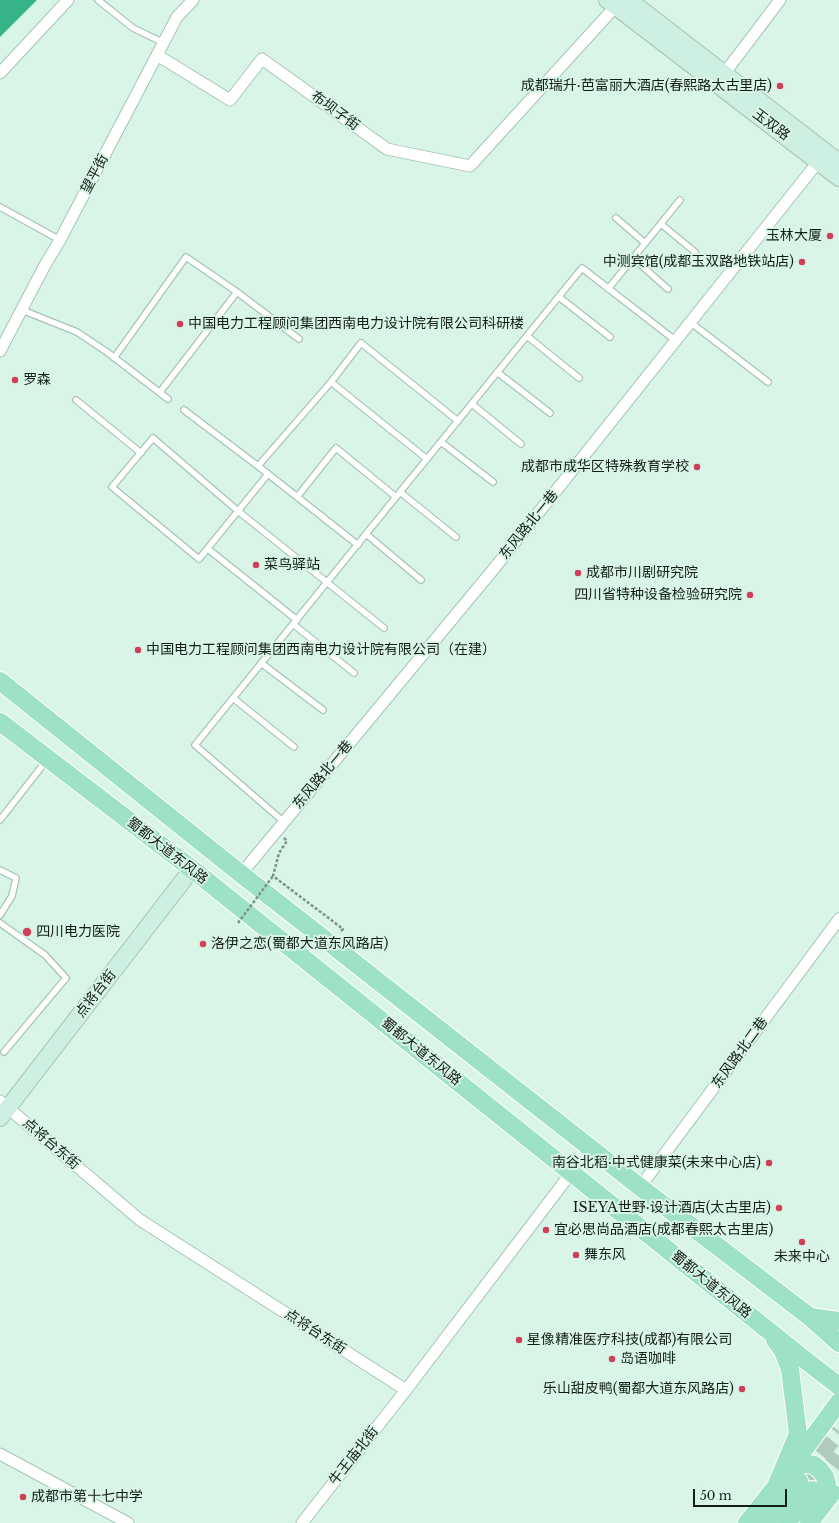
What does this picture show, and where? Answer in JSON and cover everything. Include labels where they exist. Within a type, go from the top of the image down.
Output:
[{"type":"main road","name":"玉双路","points":[[617,2],[724,74],[822,156],[839,178]]},
{"type":"main road","name":"玉双路","points":[[617,2],[822,156],[839,162]]},
{"type":"main road","name":"蜀都大道东风路","points":[[0,681],[240,874],[338,949],[640,1187],[810,1317],[839,1343]]},
{"type":"main road","name":"蜀都大道东风路","points":[[0,722],[192,869],[839,1386]]},
{"type":"main road","name":"点将台街","points":[[3,1109],[192,869]]},
{"type":"main road","points":[[810,1317],[839,1321]]},
{"type":"main road","points":[[748,1523],[777,1484],[798,1434],[790,1369],[783,1351],[763,1326]]},
{"type":"main road","points":[[787,1523],[800,1480],[839,1402]]},
{"type":"main road","points":[[766,1523],[800,1480],[799,1465],[814,1465],[825,1477],[827,1484],[824,1503]]},
{"type":"main road","points":[[777,1484],[800,1480]]},
{"type":"main road","points":[[809,1523],[839,1484]]},
{"type":"street","points":[[0,73],[68,0]]},
{"type":"street","name":"望平街","points":[[0,351],[177,17],[193,0]]},
{"type":"street","points":[[724,74],[780,0]]},
{"type":"street","name":"布坝子街","points":[[157,55],[230,100],[262,59],[387,149],[470,166],[524,108],[617,2]]},
{"type":"street","name":"东风路北一巷","points":[[240,874],[285,822],[492,571],[822,156]]},
{"type":"street","name":"东风路北二巷","points":[[640,1187],[839,919]]},
{"type":"street","name":"点将台东街","points":[[3,1109],[140,1220],[406,1390]]},
{"type":"street","points":[[406,1390],[571,1173]]},
{"type":"street","name":"牛王庙北街","points":[[302,1523],[406,1390]]},
{"type":"street","points":[[0,1454],[128,1523]]},
{"type":"lane","points":[[98,0],[133,28],[164,43]]},
{"type":"lane","points":[[608,289],[680,200]]},
{"type":"lane","points":[[0,208],[60,240]]},
{"type":"lane","points":[[616,218],[645,243]]},
{"type":"lane","points":[[661,224],[695,252]]},
{"type":"lane","points":[[114,358],[186,257],[237,292],[299,339]]},
{"type":"lane","points":[[633,258],[668,289]]},
{"type":"lane","points":[[285,822],[194,745],[582,268],[676,340]]},
{"type":"lane","points":[[160,392],[237,292]]},
{"type":"lane","points":[[559,297],[610,337]]},
{"type":"lane","points":[[22,310],[77,332],[168,399]]},
{"type":"lane","points":[[690,322],[768,382]]},
{"type":"lane","points":[[527,336],[579,378]]},
{"type":"lane","points":[[258,466],[331,382],[361,343],[458,421]]},
{"type":"lane","points":[[497,372],[550,413]]},
{"type":"lane","points":[[331,382],[427,459]]},
{"type":"lane","points":[[76,400],[141,453]]},
{"type":"lane","points":[[472,404],[522,444]]},
{"type":"lane","points":[[184,410],[358,544]]},
{"type":"lane","points":[[268,474],[238,511],[208,549],[199,559],[112,487],[153,438],[238,511],[384,628]]},
{"type":"lane","points":[[441,442],[493,482]]},
{"type":"lane","points":[[297,497],[336,448],[396,497]]},
{"type":"lane","points":[[400,492],[456,537]]},
{"type":"lane","points":[[366,534],[422,580]]},
{"type":"lane","points":[[208,549],[354,673]]},
{"type":"lane","points":[[262,663],[324,710]]},
{"type":"lane","points":[[233,698],[294,747]]},
{"type":"lane","points":[[0,820],[48,759]]},
{"type":"lane","points":[[0,870],[16,878],[12,896],[0,915]]},
{"type":"lane","points":[[0,923],[45,955],[66,978],[4,1052]]},
{"type":"path","points":[[238,923],[273,876],[279,853],[287,841]]},
{"type":"path","points":[[273,876],[333,922]]},
{"type":"shaded area","points":[[0,0],[37,0],[0,37]]},
{"type":"tunnel","points":[[803,1475],[839,1431]]},
{"type":"tunnel","points":[[815,1486],[839,1456]]},
{"type":"place","name":"成都瑞升·芭富丽大酒店(春熙路太古里店)","points":[[780,86]]},
{"type":"place","name":"玉林大厦","points":[[830,236]]},
{"type":"place","name":"中测宾馆(成都玉双路地铁站店)","points":[[802,262]]},
{"type":"place","name":"中国电力工程顾问集团西南电力设计院有限公司科研楼","points":[[180,324]]},
{"type":"place","name":"罗森","points":[[15,380]]},
{"type":"place","name":"成都市成华区特殊教育学校","points":[[697,467]]},
{"type":"place","name":"菜鸟驿站","points":[[256,565]]},
{"type":"place","name":"成都市川剧研究院","points":[[578,573]]},
{"type":"place","name":"四川省特种设备检验研究院","points":[[750,595]]},
{"type":"place","name":"中国电力工程顾问集团西南电力设计院有限公司（在建）","points":[[138,650]]},
{"type":"place","name":"四川电力医院","points":[[27,932]]},
{"type":"place","name":"洛伊之恋(蜀都大道东风路店)","points":[[203,944]]},
{"type":"place","name":"南谷北稻·中式健康菜(未来中心店)","points":[[769,1163]]},
{"type":"place","name":"ISEYA世野·设计酒店(太古里店)","points":[[779,1208]]},
{"type":"place","name":"宜必思尚品酒店(成都春熙太古里店)","points":[[546,1230]]},
{"type":"place","name":"未来中心","points":[[802,1242]]},
{"type":"place","name":"舞东风","points":[[576,1255]]},
{"type":"place","name":"星像精准医疗科技(成都)有限公司","points":[[519,1340]]},
{"type":"place","name":"岛语咖啡","points":[[612,1359]]},
{"type":"place","name":"乐山甜皮鸭(蜀都大道东风路店)","points":[[742,1389]]},
{"type":"place","name":"成都市第十七中学","points":[[23,1497]]}]
